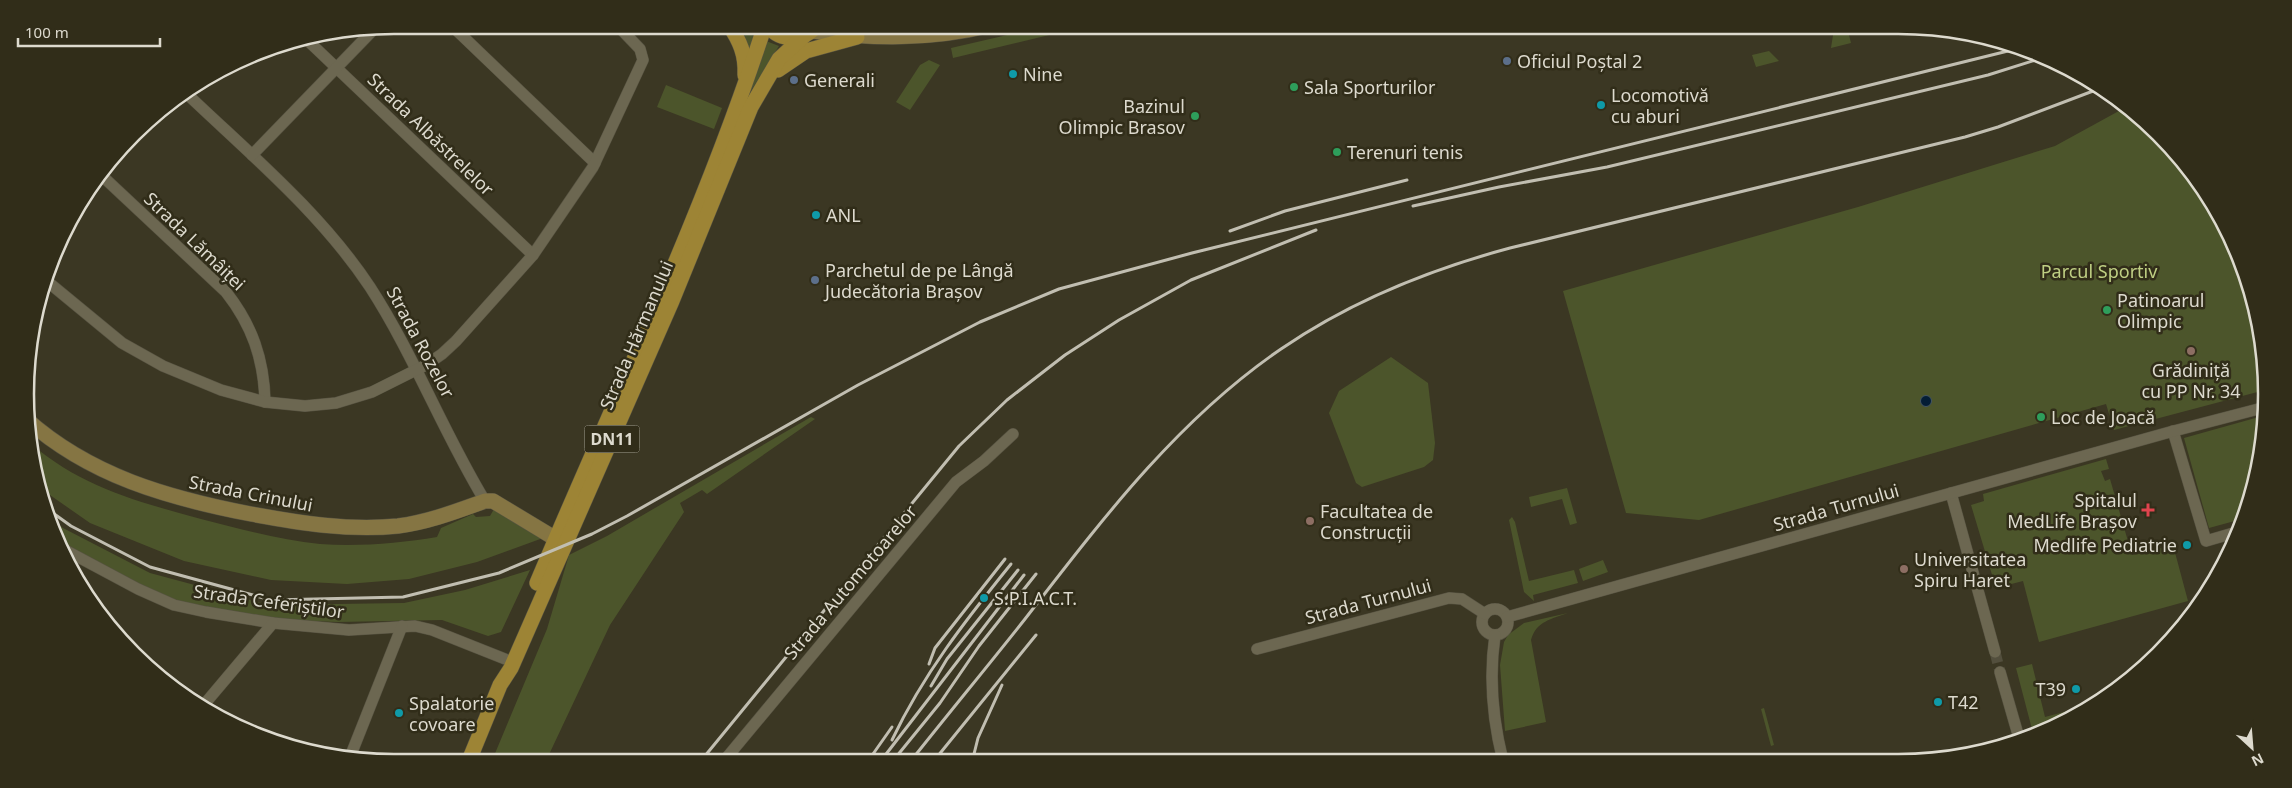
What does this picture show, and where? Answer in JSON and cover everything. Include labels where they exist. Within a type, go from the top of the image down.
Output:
[{"type":"main road","points":[[734,34],[740,43],[746,65],[744,90]]},
{"type":"main road","name":"Strada Hărmanului","points":[[500,685],[505,659],[682,246],[744,90],[763,34]]},
{"type":"main road","points":[[777,34],[787,38],[801,34]]},
{"type":"main road","name":"Strada Hărmanului","points":[[472,754],[500,685],[515,660],[672,301],[751,108],[779,59],[808,34]]},
{"type":"main road","points":[[767,78],[806,51],[858,37]]},
{"type":"street","points":[[460,34],[595,163]]},
{"type":"street","points":[[51,285],[103,330],[141,355],[212,386],[265,402],[306,406],[336,403],[372,392],[416,370],[442,354],[456,341],[532,255],[595,163],[640,66],[642,55],[637,45],[626,34]]},
{"type":"street","points":[[834,34],[858,37],[934,36],[944,34]]},
{"type":"street","points":[[252,155],[368,35]]},
{"type":"street","name":"Strada Albăstrelelor","points":[[310,44],[532,255]]},
{"type":"street","name":"Strada Rozelor","points":[[190,97],[252,155],[328,231],[350,258],[385,311],[486,501]]},
{"type":"street","name":"Strada Lămâiței","points":[[105,179],[226,292],[240,310],[257,346],[263,371],[265,402]]},
{"type":"street","name":"Strada Turnului","points":[[1507,617],[2173,431],[2257,409]]},
{"type":"street","name":"Strada Crinului","points":[[36,427],[56,444],[80,459],[126,481],[186,500],[280,520],[338,526],[397,526],[430,520],[486,501]]},
{"type":"street","points":[[2173,431],[2206,541],[2230,534]]},
{"type":"street","name":"Strada Automotoarelor","points":[[730,754],[956,482],[984,461],[1013,434]]},
{"type":"street","points":[[1951,493],[1995,652]]},
{"type":"street","points":[[486,501],[493,501],[556,538]]},
{"type":"street","name":"Strada Ceferiștilor","points":[[71,553],[138,589],[174,605],[273,623],[349,630],[415,626],[432,630],[505,659]]},
{"type":"street","name":"Strada Turnului","points":[[1257,649],[1449,598],[1462,599],[1485,614]]},
{"type":"street","points":[[1491,610],[1499,610],[1507,617],[1506,629],[1495,635],[1489,633],[1483,627],[1485,614],[1491,610]]},
{"type":"street","points":[[207,702],[273,623]]},
{"type":"street","points":[[352,751],[402,626]]},
{"type":"street","points":[[1495,635],[1492,666],[1496,734],[1501,754]]},
{"type":"street","points":[[2000,672],[2018,734]]},
{"type":"green space","points":[[743,34],[753,34],[749,50]]},
{"type":"green space","points":[[1012,34],[1053,34],[953,58],[951,48]]},
{"type":"green space","points":[[1849,34],[1851,43],[1831,48],[1833,35]]},
{"type":"green space","points":[[766,41],[779,46],[747,97]]},
{"type":"green space","points":[[1769,51],[1779,61],[1756,67],[1752,55]]},
{"type":"green space","points":[[929,60],[940,65],[910,110],[896,102],[920,65]]},
{"type":"green space","points":[[666,85],[722,108],[714,129],[657,107]]},
{"type":"green space","name":"Parcul Sportiv","points":[[2120,110],[2136,123],[2169,156],[2198,194],[2231,256],[2246,301],[2251,324],[2255,347],[2258,392],[2114,430],[2106,404],[1699,520],[1626,513],[1563,291],[1858,207],[2055,146]]},
{"type":"green space","points":[[1391,357],[1428,383],[1435,443],[1433,460],[1424,467],[1362,487],[1356,483],[1329,413],[1339,391]]},
{"type":"green space","points":[[811,417],[815,419],[707,494],[702,490],[680,503],[684,512],[610,625],[549,754],[495,754],[547,629],[569,555],[607,536]]},
{"type":"green space","points":[[2257,418],[2251,464],[2235,521],[2209,528],[2184,438]]},
{"type":"green space","points":[[38,449],[90,482],[132,499],[201,519],[290,540],[349,545],[379,544],[437,537],[441,528],[473,514],[476,517],[490,516],[494,509],[543,538],[477,562],[409,579],[347,584],[271,580],[184,561],[90,523],[48,494]]},
{"type":"green space","points":[[2106,459],[2109,469],[2101,471],[2105,481],[2110,479],[2132,555],[2173,545],[2188,601],[2039,642],[2023,581],[1996,588],[1971,505],[1984,501],[1983,494]]},
{"type":"green space","points":[[1567,488],[1577,523],[1570,525],[1562,499],[1531,507],[1529,497]]},
{"type":"green space","points":[[1512,517],[1515,522],[1529,581],[1574,570],[1578,583],[1533,595],[1534,601],[1524,592],[1509,520]]},
{"type":"green space","points":[[58,524],[150,573],[269,605],[404,603],[465,590],[530,570],[501,632],[488,636],[442,620],[338,622],[255,619],[175,603],[70,551]]},
{"type":"green space","points":[[1603,560],[1608,572],[1583,581],[1579,569]]},
{"type":"green space","points":[[1568,613],[1545,622],[1533,634],[1531,640],[1546,722],[1505,731],[1500,665],[1504,642],[1508,635],[1524,623]]},
{"type":"green space","points":[[2032,664],[2045,717],[2069,711],[2032,729],[2016,668]]},
{"type":"green space","points":[[1764,708],[1774,745],[1771,746],[1761,709]]},
{"type":"water","points":[[1926,395],[1932,401],[1926,407],[1920,401]]},
{"type":"tunnel","points":[[1995,652],[2000,672]]},
{"type":"railway","points":[[54,514],[71,526],[150,567],[271,600],[403,597],[499,573],[592,534],[858,385],[980,322],[1059,289],[1192,253],[2008,51]]},
{"type":"railway","points":[[1413,206],[1499,187],[1607,167],[1988,75],[2034,60]]},
{"type":"railway","points":[[916,754],[1082,545],[1142,474],[1174,440],[1243,377],[1281,349],[1335,316],[1420,277],[1479,257],[1965,137],[1998,127],[2093,91]]},
{"type":"railway","points":[[1230,231],[1285,211],[1407,180]]},
{"type":"railway","points":[[707,754],[959,446],[1007,400],[1065,355],[1119,320],[1191,280],[1316,230]]},
{"type":"railway","points":[[929,664],[935,648],[1005,559]]},
{"type":"railway","points":[[892,740],[918,692],[946,648],[1011,564]]},
{"type":"railway","points":[[931,686],[947,659],[1018,570]]},
{"type":"railway","points":[[899,754],[940,703],[979,646],[1036,574]]},
{"type":"railway","points":[[886,754],[1024,575]]},
{"type":"railway","points":[[939,754],[1036,635]]},
{"type":"railway","points":[[974,754],[978,738],[1002,685]]},
{"type":"railway","points":[[873,754],[892,727]]},
{"type":"place","name":"Oficiul Poștal 2","points":[[1507,61]]},
{"type":"place","name":"Nine","points":[[1013,74]]},
{"type":"place","name":"Generali","points":[[794,80]]},
{"type":"place","name":"Sala Sporturilor","points":[[1294,87]]},
{"type":"place","name":"Locomotivă cu aburi","points":[[1601,105]]},
{"type":"place","name":"Bazinul Olimpic Brasov","points":[[1195,116]]},
{"type":"place","name":"Terenuri tenis","points":[[1337,152]]},
{"type":"place","name":"ANL","points":[[816,215]]},
{"type":"place","name":"Parchetul de pe Lângă Judecătoria Brașov","points":[[815,280]]},
{"type":"place","name":"Patinoarul Olimpic","points":[[2107,310]]},
{"type":"place","name":"Grădiniță cu PP Nr. 34","points":[[2191,351]]},
{"type":"place","name":"Loc de Joacă","points":[[2041,417]]},
{"type":"place","name":"Spitalul MedLife Brașov","points":[[2148,510]]},
{"type":"place","name":"Facultatea de Construcții","points":[[1310,521]]},
{"type":"place","name":"Medlife Pediatrie","points":[[2187,545]]},
{"type":"place","name":"Universitatea Spiru Haret","points":[[1904,569]]},
{"type":"place","name":"S.P.I.A.C.T.","points":[[984,598]]},
{"type":"place","name":"T39","points":[[2076,689]]},
{"type":"place","name":"T42","points":[[1938,702]]},
{"type":"place","name":"Spalatorie covoare","points":[[399,713]]}]
